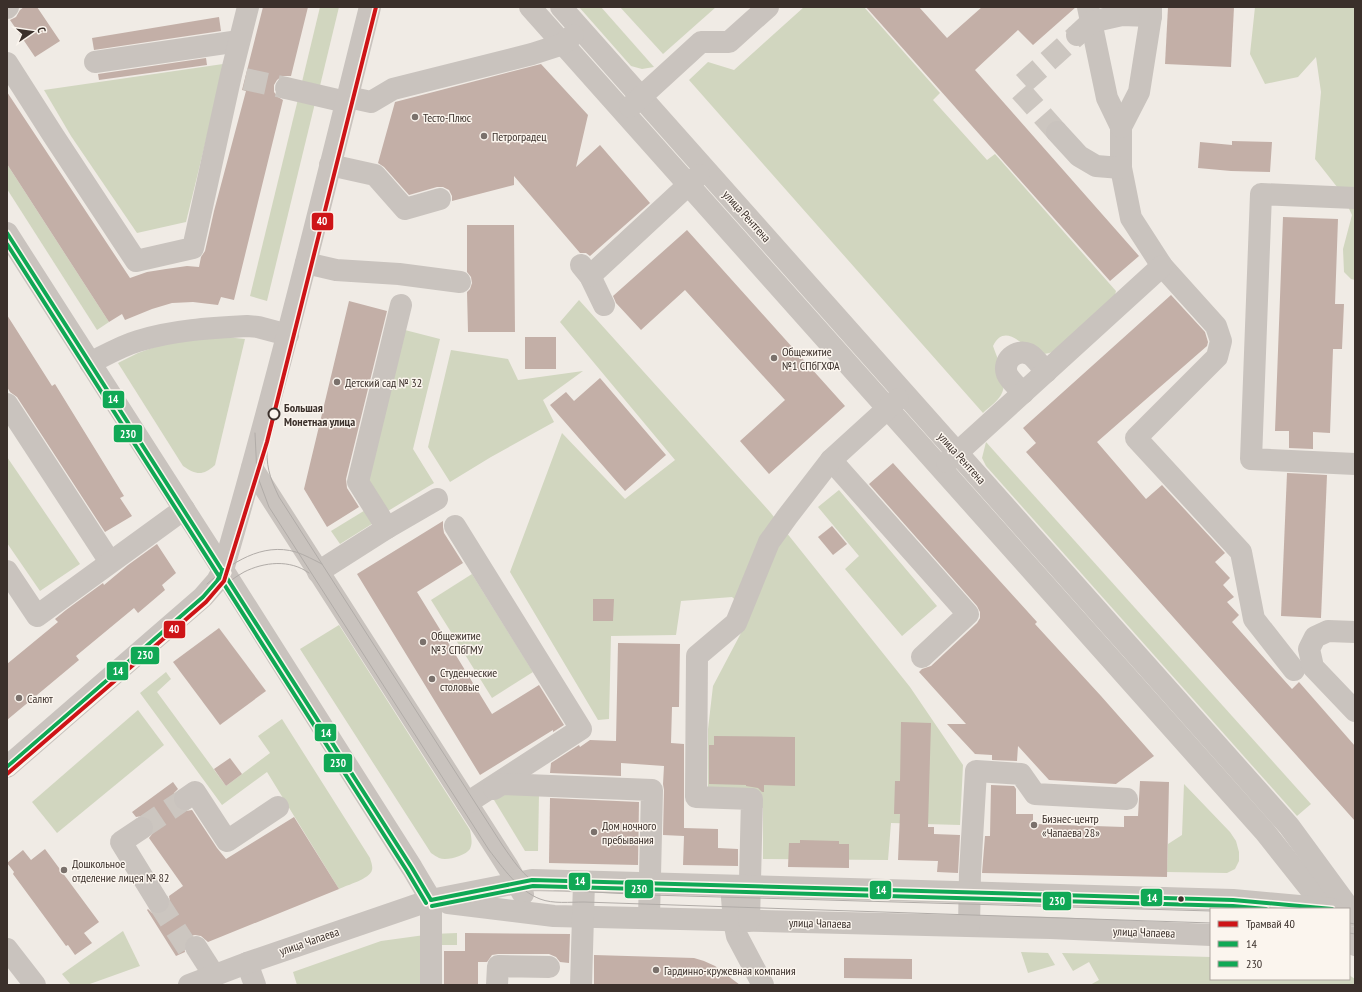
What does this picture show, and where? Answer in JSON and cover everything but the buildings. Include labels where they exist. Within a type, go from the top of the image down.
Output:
[{"type":"street","points":[[7,63],[136,261],[193,248],[238,77],[239,41],[248,7]]},
{"type":"street","points":[[7,766],[203,597],[223,570],[288,335],[370,7]]},
{"type":"street","name":"улица Рентгена","points":[[530,7],[1265,832],[1328,908]]},
{"type":"street","name":"улица Рентгена","points":[[561,7],[1289,826],[1349,908]]},
{"type":"street","points":[[624,112],[701,42],[729,42],[768,7]]},
{"type":"street","points":[[1121,126],[1106,98],[1086,21],[1151,11],[1139,92],[1121,126],[1121,168],[1131,218],[1162,266],[1216,326],[1221,341],[1217,357],[1136,438],[1241,552],[1254,619],[1294,670]]},
{"type":"street","points":[[286,88],[347,100],[371,102],[393,89],[532,54],[563,44],[580,29]]},
{"type":"street","points":[[95,62],[239,41]]},
{"type":"street","points":[[1057,132],[1079,156],[1096,166],[1121,168]]},
{"type":"street","points":[[330,165],[375,175],[405,208],[440,199]]},
{"type":"street","points":[[604,305],[585,270],[705,170]]},
{"type":"street","points":[[1355,198],[1261,194],[1252,459],[1355,464]]},
{"type":"street","points":[[7,233],[223,570],[431,900],[431,985]]},
{"type":"street","points":[[306,263],[336,270],[399,274],[460,282]]},
{"type":"street","points":[[940,468],[1162,266]]},
{"type":"street","points":[[387,528],[358,482],[401,305]]},
{"type":"street","points":[[90,363],[136,341],[176,332],[247,326],[258,327],[288,335]]},
{"type":"street","points":[[1023,393],[1007,374],[1007,361],[1011,356],[1023,352],[1029,354],[1046,372]]},
{"type":"street","points":[[763,985],[737,936],[741,921],[740,886],[752,800],[696,798],[697,656],[736,623],[769,542],[787,516],[831,460],[905,393]]},
{"type":"street","points":[[7,404],[110,562]]},
{"type":"street","points":[[831,460],[968,614],[922,657]]},
{"type":"street","points":[[252,468],[517,883],[534,914]]},
{"type":"street","points":[[318,572],[387,528],[438,499]]},
{"type":"street","points":[[7,571],[37,616],[184,509]]},
{"type":"street","points":[[454,526],[581,729],[467,804]]},
{"type":"street","points":[[1069,612],[1086,597]]},
{"type":"street","points":[[1355,632],[1328,631],[1315,637],[1309,649],[1313,667],[1355,711]]},
{"type":"street","points":[[969,926],[976,771],[1021,774],[1035,794],[1127,799]]},
{"type":"street","points":[[467,804],[502,784],[652,790],[649,918]]},
{"type":"street","points":[[185,799],[195,792],[227,840],[278,807]]},
{"type":"street","points":[[142,828],[121,842],[158,902]]},
{"type":"street","name":"улица Чапаева","points":[[203,979],[431,900],[532,880],[1233,900],[1328,908]]},
{"type":"street","points":[[581,985],[584,882]]},
{"type":"street","points":[[1052,895],[1052,936]]},
{"type":"street","name":"улица Чапаева","points":[[431,900],[534,914],[583,917],[969,926],[1052,936],[1210,934]]},
{"type":"street","points":[[7,949],[35,985]]},
{"type":"street","points":[[192,949],[203,979]]},
{"type":"street","points":[[247,963],[255,985]]},
{"type":"street","points":[[497,985],[498,966],[549,967]]},
{"type":"green space","points":[[320,7],[339,7],[319,90],[301,86]]},
{"type":"green space","points":[[579,7],[601,7],[654,67],[642,69],[631,66]]},
{"type":"green space","points":[[620,7],[716,7],[663,54]]},
{"type":"green space","points":[[804,7],[864,7],[940,93],[933,100],[987,160],[995,154],[1116,291],[1114,299],[1059,349],[1052,352],[1043,354],[1034,351],[1009,336],[1004,336],[998,339],[993,346],[1002,371],[1004,384],[1003,389],[997,400],[983,413],[689,80],[708,62],[734,70]]},
{"type":"green space","points":[[1255,7],[1355,7],[1355,280],[1351,279],[1344,272],[1343,249],[1352,215],[1341,192],[1315,159],[1321,92],[1316,57],[1298,77],[1265,84],[1250,54]]},
{"type":"green space","points":[[223,64],[217,95],[186,222],[137,233],[71,136],[44,90]]},
{"type":"green space","points":[[298,99],[315,103],[267,301],[250,296]]},
{"type":"green space","points":[[7,164],[109,322],[97,330],[7,189]]},
{"type":"green space","points":[[579,300],[770,512],[910,687],[963,765],[960,825],[891,823],[888,860],[763,859],[763,808],[708,806],[708,729],[713,686],[751,614],[732,597],[681,601],[676,635],[611,636],[609,719],[598,720],[510,572],[562,433],[625,499],[675,460],[560,322]]},
{"type":"green space","points":[[401,329],[440,339],[413,449],[434,483],[388,511],[366,478]]},
{"type":"green space","points":[[216,336],[245,339],[215,465],[203,473],[196,473],[183,466],[118,363],[138,353],[166,343]]},
{"type":"green space","points":[[451,350],[508,359],[518,380],[583,371],[543,400],[554,422],[450,482],[428,447]]},
{"type":"green space","points":[[986,442],[1311,804],[1297,816],[986,466],[982,458]]},
{"type":"green space","points":[[7,457],[80,564],[40,591],[7,543]]},
{"type":"green space","points":[[839,490],[937,606],[902,636],[845,569],[859,556],[818,507]]},
{"type":"green space","points":[[367,509],[375,522],[340,544],[331,531]]},
{"type":"green space","points":[[472,574],[533,672],[492,698],[431,600]]},
{"type":"green space","points":[[339,625],[470,830],[472,840],[471,847],[468,852],[460,856],[442,859],[431,853],[300,649]]},
{"type":"green space","points":[[166,672],[171,679],[157,692],[226,786],[270,753],[258,736],[282,719],[370,858],[372,870],[367,876],[339,889],[267,772],[222,805],[140,693]]},
{"type":"green space","points":[[138,710],[164,745],[57,833],[32,802]]},
{"type":"green space","points":[[1184,784],[1230,832],[1236,841],[1239,852],[1239,861],[1235,869],[1227,873],[1167,872],[1168,844],[1182,835]]},
{"type":"green space","points":[[503,792],[539,794],[538,851],[525,851],[494,800]]},
{"type":"green space","points":[[123,931],[140,966],[87,985],[71,985],[62,974]]},
{"type":"green space","points":[[457,933],[457,945],[438,945],[438,985],[297,985],[293,972],[381,941],[432,934]]},
{"type":"green space","points":[[1021,952],[1048,953],[1055,965],[1028,973]]},
{"type":"green space","points":[[1062,953],[1210,957],[1210,980],[1350,980],[1350,976],[1355,979],[1355,985],[1090,985],[1099,980],[1089,962],[1073,971]]},
{"type":"tunnel","points":[[1057,132],[1018,88],[1077,35]]},
{"type":"tunnel","points":[[245,79],[286,88]]},
{"type":"tunnel","points":[[142,828],[185,799]]},
{"type":"tunnel","points":[[158,902],[189,950]]},
{"type":"tram line","name":"40","points":[[7,774],[206,602],[224,581],[267,442],[376,7]]},
{"type":"tram line","points":[[255,433],[257,475],[269,507],[489,850],[518,885],[532,895],[545,901],[556,902],[1210,923]]},
{"type":"tram line","points":[[267,442],[269,471],[279,497],[501,843],[514,862],[524,873],[542,887],[555,890],[650,895],[1210,911]]},
{"type":"tram line","points":[[207,584],[237,562],[259,552],[271,550],[296,552],[322,564]]},
{"type":"tram line","points":[[214,594],[240,574],[268,564],[285,564],[294,566],[309,573]]},
{"type":"tram line","points":[[1350,923],[1355,924]]},
{"type":"tram line","points":[[1350,933],[1355,934]]},
{"type":"transit line","name":"14","points":[[7,233],[431,900]]},
{"type":"transit line","name":"230","points":[[7,244],[426,903]]},
{"type":"transit line","name":"14","points":[[7,767],[203,597],[217,581],[223,570]]},
{"type":"transit line","name":"230","points":[[11,772],[207,602],[222,584],[228,573]]},
{"type":"transit line","name":"14","points":[[431,900],[532,880],[1233,900],[1321,908]]},
{"type":"transit line","name":"230","points":[[432,906],[533,886],[1233,906],[1255,908]]},
{"type":"place","name":"Тесто-Плюс","points":[[415,117]]},
{"type":"place","name":"Петроградец","points":[[484,136]]},
{"type":"place","name":"Общежитие №1 СПбГХФА","points":[[774,358]]},
{"type":"place","name":"Детский сад № 32","points":[[337,382]]},
{"type":"place","name":"Большая Монетная улица","points":[[274,414]]},
{"type":"place","name":"Общежитие №3 СПбГМУ","points":[[423,642]]},
{"type":"place","name":"Студенческие столовые","points":[[432,679]]},
{"type":"place","name":"Салют","points":[[19,698]]},
{"type":"place","name":"Бизнес-центр «Чапаева 28»","points":[[1034,825]]},
{"type":"place","name":"Дом ночного пребывания","points":[[594,832]]},
{"type":"place","name":"Дошкольное отделение лицея № 82","points":[[64,870]]},
{"type":"place","name":"Гардинно-кружевная компания","points":[[656,970]]}]
